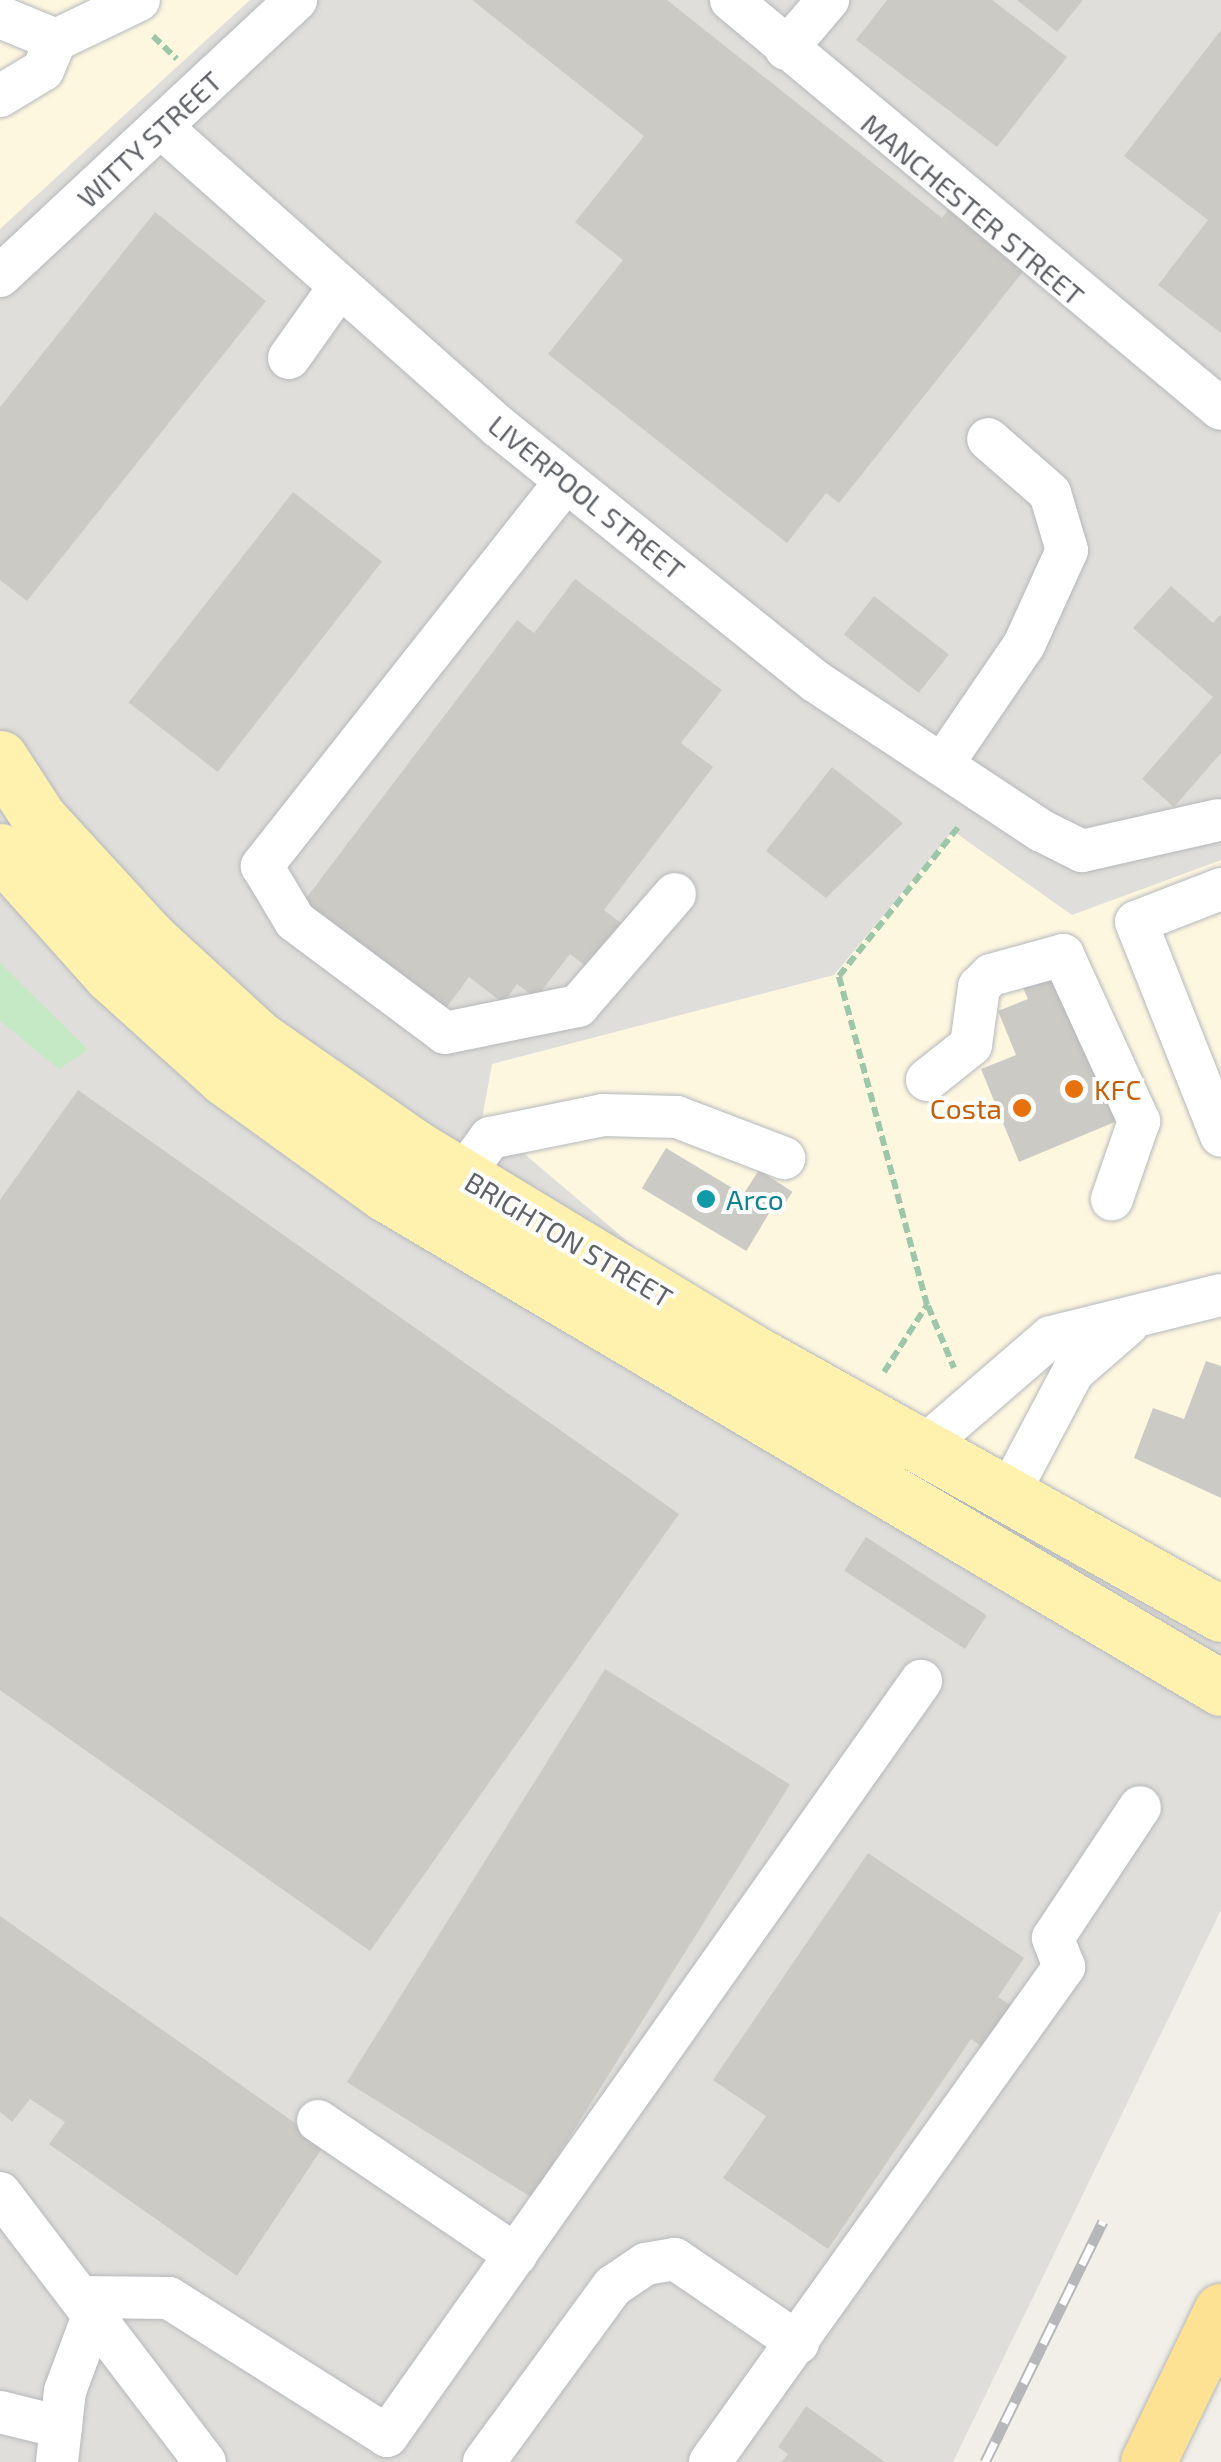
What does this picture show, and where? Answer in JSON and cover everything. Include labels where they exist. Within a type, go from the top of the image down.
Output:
[{"type":"highway","points":[[1148,2462],[1221,2311]]},
{"type":"main road","name":"BRIGHTON STREET","points":[[0,758],[51,831],[259,1039],[462,1175],[747,1348],[928,1443],[1221,1614]]},
{"type":"main road","name":"BRIGHTON STREET","points":[[0,851],[111,976],[225,1078],[386,1194],[1221,1688]]},
{"type":"street","name":"WITTY STREET","points":[[0,276],[202,92],[296,0]]},
{"type":"street","name":"MANCHESTER STREET","points":[[731,0],[1221,410]]},
{"type":"street","points":[[786,49],[828,0]]},
{"type":"street","points":[[0,96],[43,70],[56,40],[134,6]]},
{"type":"street","points":[[0,16],[56,40]]},
{"type":"street","name":"LIVERPOOL STREET","points":[[162,127],[566,481],[815,681],[1042,831],[1082,851],[1218,820]]},
{"type":"street","points":[[288,358],[340,286]]},
{"type":"street","points":[[942,764],[1024,645],[1067,550],[1050,493],[988,439]]},
{"type":"street","points":[[566,481],[262,866],[294,921],[445,1034],[578,1006],[675,894]]},
{"type":"street","points":[[1221,888],[1136,922],[1221,1136]]},
{"type":"street","points":[[927,1080],[971,1045],[979,987],[991,976],[1064,955],[1139,1121],[1112,1199]]},
{"type":"street","points":[[462,1175],[490,1138],[602,1115],[677,1117],[784,1158]]},
{"type":"street","points":[[928,1443],[1007,1370],[1051,1337],[1127,1324],[1221,1295]]},
{"type":"street","points":[[1010,1491],[1073,1372],[1127,1324]]},
{"type":"street","points":[[88,2305],[169,2298],[387,2436],[921,1681]]},
{"type":"street","points":[[710,2462],[1064,1967],[1053,1938],[1140,1807]]},
{"type":"street","points":[[318,2121],[516,2254]]},
{"type":"street","points":[[0,2193],[205,2462]]},
{"type":"street","points":[[484,2462],[613,2286],[646,2264],[675,2259],[798,2342]]},
{"type":"street","points":[[0,2412],[59,2445],[88,2305]]},
{"type":"path","points":[[134,6],[202,92]]},
{"type":"path","points":[[927,1305],[955,1369]]},
{"type":"path","points":[[943,1376],[978,1353],[1007,1370]]},
{"type":"path","points":[[866,1362],[896,1378]]},
{"type":"shaded area","points":[[0,0],[250,0],[0,229]]},
{"type":"shaded area","points":[[250,0],[1221,0],[1221,860],[1072,915],[953,831],[834,975],[492,1064],[482,1118],[793,1382],[1221,1640],[1221,1910],[953,2462],[0,2462],[0,229]]},
{"type":"shaded area","points":[[953,831],[1072,914],[1221,860],[1221,1640],[793,1382],[482,1118],[492,1064],[834,975]]},
{"type":"green space","points":[[0,963],[88,1050],[59,1069],[0,1021]]},
{"type":"building","points":[[472,0],[667,0],[942,218],[949,209],[1025,269],[839,503],[826,493],[787,543],[548,354],[623,260],[575,222],[644,136]]},
{"type":"building","points":[[887,0],[992,0],[1067,57],[997,147],[856,40]]},
{"type":"building","points":[[1017,0],[1083,0],[1057,32]]},
{"type":"building","points":[[1221,30],[1221,333],[1158,285],[1208,220],[1124,156]]},
{"type":"building","points":[[155,212],[266,301],[27,601],[0,580],[0,407]]},
{"type":"building","points":[[293,492],[382,562],[218,772],[129,702]]},
{"type":"building","points":[[575,579],[722,690],[681,743],[713,767],[604,910],[622,924],[588,968],[570,954],[536,998],[517,984],[503,1003],[469,977],[446,1008],[304,901],[517,620],[534,633]]},
{"type":"building","points":[[1171,586],[1213,623],[1221,614],[1221,753],[1174,807],[1142,779],[1213,697],[1133,628]]},
{"type":"building","points":[[874,596],[949,654],[919,693],[844,635]]},
{"type":"building","points":[[832,767],[903,823],[826,898],[766,851]]},
{"type":"building","points":[[1052,969],[1122,1119],[1019,1162],[981,1069],[1016,1055],[998,1011],[1028,999],[1021,983]]},
{"type":"building","points":[[78,1090],[679,1514],[370,1951],[0,1690],[0,1200]]},
{"type":"building","name":"Arco","points":[[666,1148],[771,1211],[746,1251],[642,1188]]},
{"type":"building","points":[[759,1170],[793,1192],[778,1214],[744,1193]]},
{"type":"building","points":[[1206,1361],[1221,1366],[1221,1498],[1134,1458],[1153,1408],[1184,1419]]},
{"type":"building","points":[[866,1537],[987,1615],[965,1649],[844,1571]]},
{"type":"building","points":[[605,1669],[790,1785],[532,2198],[347,2082]]},
{"type":"building","points":[[868,1853],[1024,1958],[998,1997],[1017,2009],[988,2051],[971,2039],[828,2249],[723,2178],[766,2116],[713,2080]]},
{"type":"building","points":[[0,1916],[325,2144],[237,2276],[49,2144],[65,2122],[30,2099],[12,2122],[0,2112]]},
{"type":"building","points":[[806,2406],[885,2462],[782,2462],[788,2454],[778,2447]]},
{"type":"railway","points":[[985,2462],[1103,2221]]},
{"type":"place","name":"KFC","points":[[1074,1089]]},
{"type":"place","name":"Costa","points":[[1022,1108]]},
{"type":"place","name":"Arco","points":[[706,1199]]}]
